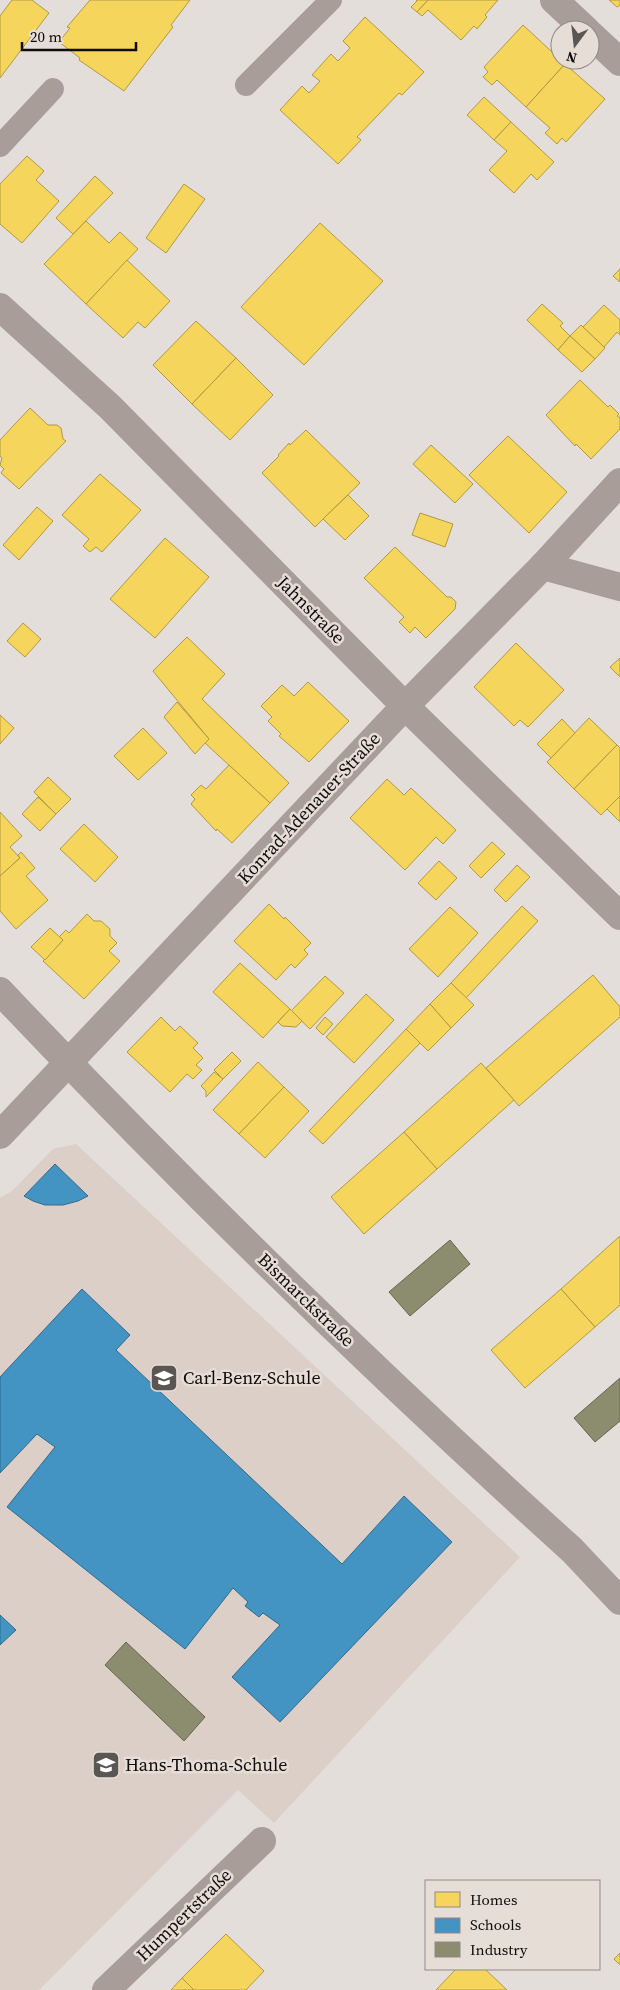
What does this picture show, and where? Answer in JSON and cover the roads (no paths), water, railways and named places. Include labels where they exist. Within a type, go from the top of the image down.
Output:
[{"type":"street","points":[[554,0],[575,20]]},
{"type":"street","points":[[600,43],[620,62]]},
{"type":"street","name":"Jahnstraße","points":[[0,307],[110,407],[405,706],[620,916]]},
{"type":"street","name":"Konrad-Adenauer-Straße","points":[[0,1135],[405,706],[543,566],[620,482]]},
{"type":"street","points":[[543,566],[620,587]]},
{"type":"street","name":"Bismarckstraße","points":[[0,991],[68,1063],[238,1234],[572,1550],[620,1600]]},
{"type":"street","name":"Humpertstraße","points":[[106,1990],[262,1841]]},
{"type":"lane","points":[[246,84],[331,0]]},
{"type":"lane","points":[[0,146],[53,89]]},
{"type":"place","name":"Carl-Benz-Schule","points":[[164,1378]]},
{"type":"place","name":"Hans-Thoma-Schule","points":[[106,1765]]}]
